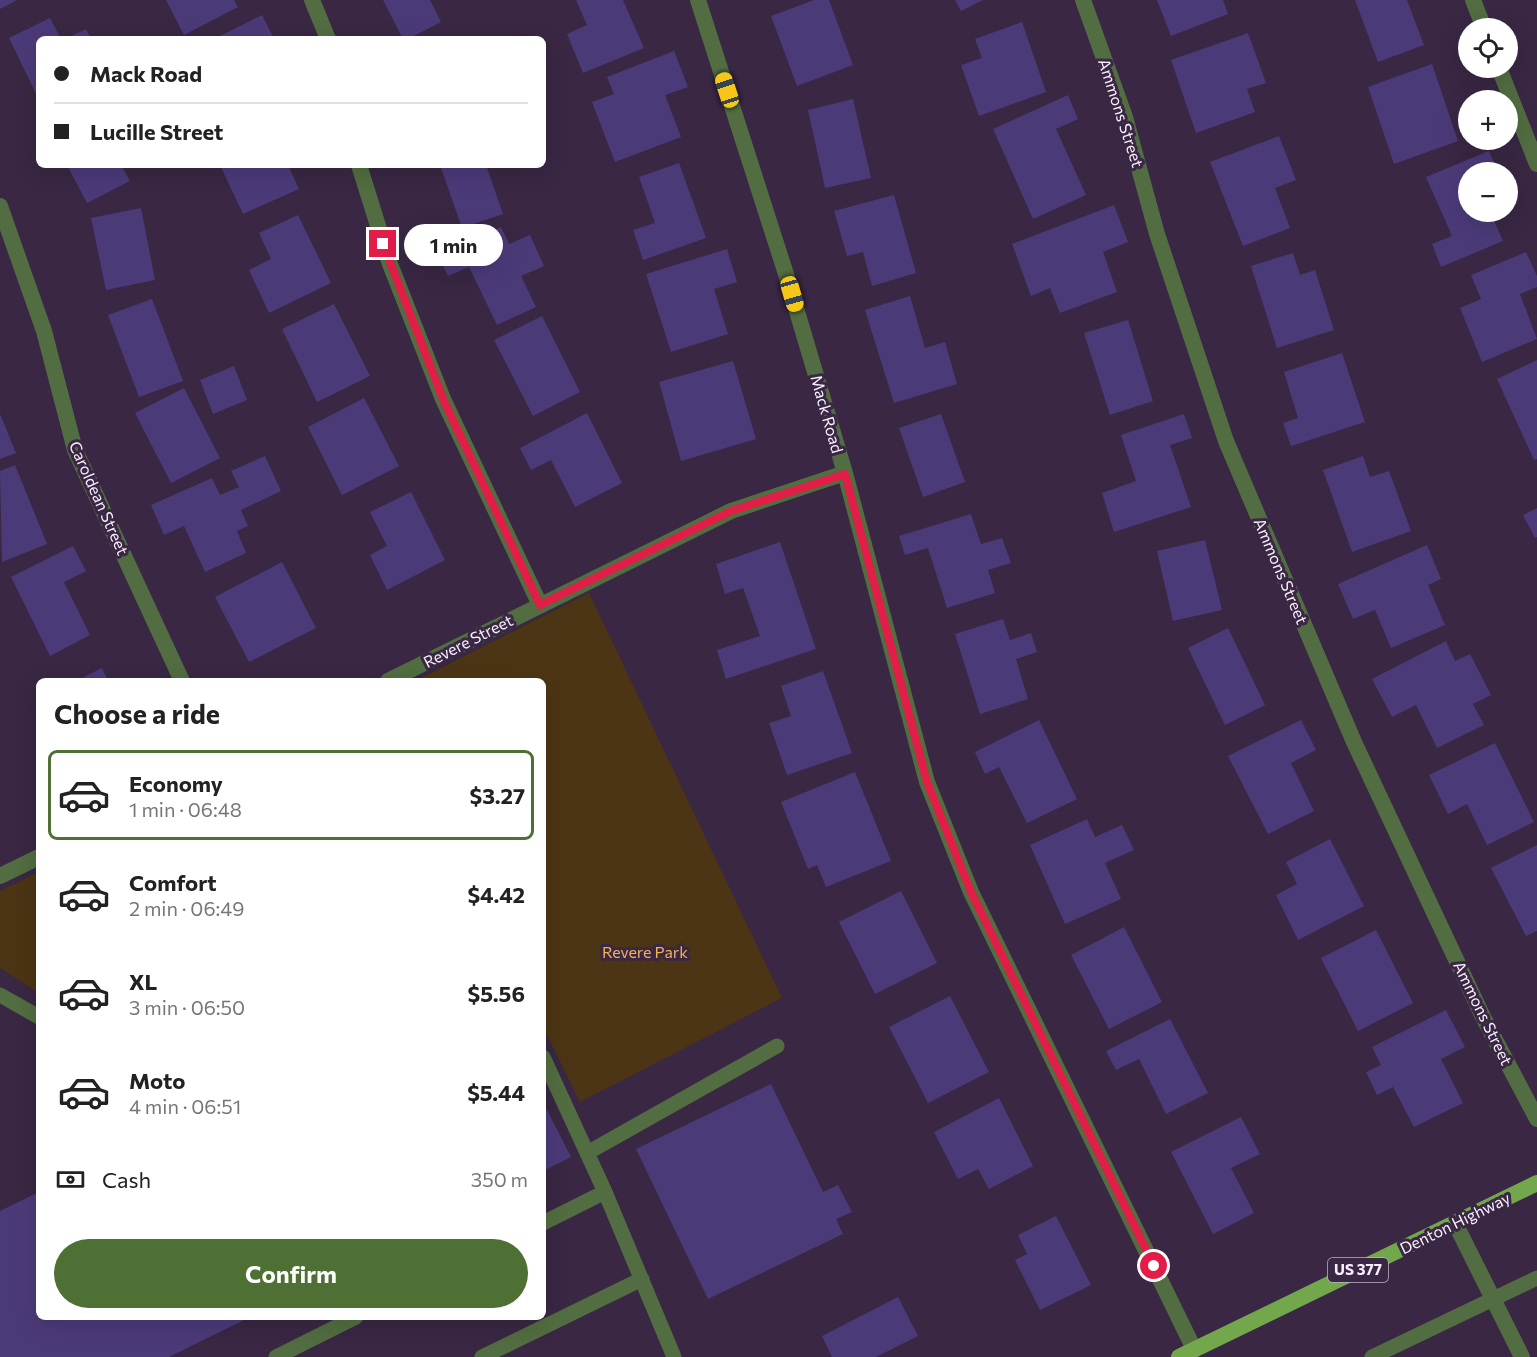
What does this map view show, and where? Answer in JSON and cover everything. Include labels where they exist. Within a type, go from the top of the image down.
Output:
[{"type":"main road","name":"Denton Highway","points":[[1179,1357],[1537,1183]]},
{"type":"street","points":[[312,0],[327,36]]},
{"type":"street","name":"Mack Road","points":[[698,0],[785,271],[845,474],[931,793],[971,892],[1194,1350]]},
{"type":"street","name":"Ammons Street","points":[[1083,0],[1125,117],[1157,234],[1226,441],[1354,742],[1483,1017],[1537,1119]]},
{"type":"street","points":[[1473,0],[1480,18]]},
{"type":"street","points":[[1503,78],[1537,164]]},
{"type":"street","points":[[359,168],[390,264],[443,399],[540,605]]},
{"type":"street","name":"Caroldean Street","points":[[0,206],[44,331],[75,450],[181,678]]},
{"type":"street","name":"Revere Street","points":[[394,678],[731,511],[845,474]]},
{"type":"street","points":[[0,876],[36,858]]},
{"type":"street","points":[[1455,1222],[1522,1357]]},
{"type":"lane","points":[[0,995],[36,1015]]},
{"type":"lane","points":[[587,1153],[777,1046]]},
{"type":"lane","points":[[546,1064],[605,1192],[674,1357]]},
{"type":"lane","points":[[546,1222],[605,1192]]},
{"type":"lane","points":[[1372,1357],[1537,1278]]},
{"type":"lane","points":[[482,1357],[642,1279]]},
{"type":"lane","points":[[276,1357],[350,1320]]},
{"type":"green space","name":"Revere Park","points":[[589,593],[782,998],[580,1102],[546,1033],[546,678],[421,678]]},
{"type":"green space","points":[[36,873],[36,991],[0,968],[0,891]]},
{"type":"building","points":[[0,0],[17,0],[0,9]]},
{"type":"building","points":[[166,0],[234,0],[238,7],[184,35]]},
{"type":"building","points":[[383,0],[430,0],[441,22],[414,36],[401,36]]},
{"type":"building","points":[[576,0],[623,0],[644,48],[583,73],[567,34],[587,25]]},
{"type":"building","points":[[814,0],[829,0],[853,65],[797,86],[771,16]]},
{"type":"building","points":[[955,0],[983,0],[961,11]]},
{"type":"building","points":[[1157,0],[1223,0],[1228,14],[1171,36]]},
{"type":"building","points":[[1355,0],[1407,0],[1424,45],[1378,62]]},
{"type":"building","points":[[262,15],[272,36],[220,36]]},
{"type":"building","points":[[50,18],[59,36],[36,36],[36,94],[9,38]]},
{"type":"building","points":[[1022,22],[1046,92],[979,116],[961,65],[982,58],[975,39]]},
{"type":"building","points":[[86,29],[90,36],[71,36]]},
{"type":"building","points":[[1248,33],[1266,83],[1247,89],[1255,112],[1196,133],[1171,60]]},
{"type":"building","points":[[674,51],[688,87],[665,95],[681,137],[615,162],[592,102],[614,94],[607,77]]},
{"type":"building","points":[[1432,64],[1458,141],[1394,164],[1368,87]]},
{"type":"building","points":[[1068,95],[1078,119],[1056,129],[1086,195],[1033,219],[993,129]]},
{"type":"building","points":[[853,99],[871,178],[825,188],[808,110]]},
{"type":"building","points":[[1279,136],[1296,180],[1275,188],[1290,228],[1243,246],[1210,162]]},
{"type":"building","points":[[1489,151],[1494,162],[1462,162]]},
{"type":"building","points":[[679,163],[706,238],[643,260],[633,230],[655,223],[639,177]]},
{"type":"building","points":[[1458,164],[1458,222],[1494,222],[1503,241],[1441,267],[1432,244],[1452,236],[1426,177]]},
{"type":"building","points":[[69,168],[123,168],[130,181],[87,203]]},
{"type":"building","points":[[221,168],[289,168],[299,189],[243,214]]},
{"type":"building","points":[[441,168],[487,168],[503,214],[462,228]]},
{"type":"building","points":[[894,195],[916,273],[872,286],[863,252],[847,256],[834,211]]},
{"type":"building","points":[[1114,205],[1128,242],[1103,252],[1117,292],[1060,313],[1050,288],[1031,296],[1012,244]]},
{"type":"building","points":[[141,208],[155,280],[106,290],[91,218]]},
{"type":"building","points":[[298,215],[331,283],[269,313],[249,270],[271,259],[259,233]]},
{"type":"building","points":[[501,227],[509,244],[530,235],[544,266],[521,276],[536,307],[497,325],[469,267],[448,276],[438,256]]},
{"type":"building","points":[[727,249],[737,282],[714,289],[728,334],[671,352],[646,274]]},
{"type":"building","points":[[1526,252],[1537,276],[1537,287],[1520,294],[1537,339],[1482,362],[1460,308],[1481,299],[1471,275]]},
{"type":"building","points":[[1293,253],[1300,275],[1315,270],[1334,330],[1277,348],[1251,266]]},
{"type":"building","points":[[910,296],[925,348],[945,342],[957,384],[894,403],[865,310]]},
{"type":"building","points":[[152,299],[183,381],[139,397],[108,315]]},
{"type":"building","points":[[334,304],[370,376],[317,402],[282,329]]},
{"type":"building","points":[[542,316],[580,392],[533,416],[494,340]]},
{"type":"building","points":[[1128,320],[1153,401],[1110,415],[1084,333]]},
{"type":"building","points":[[1342,353],[1365,422],[1291,446],[1283,423],[1298,418],[1284,372]]},
{"type":"building","points":[[1537,360],[1537,459],[1534,460],[1497,379]]},
{"type":"building","points":[[733,361],[756,439],[681,461],[659,382]]},
{"type":"building","points":[[234,366],[247,400],[213,414],[200,380]]},
{"type":"building","points":[[184,388],[220,458],[171,483],[135,413]]},
{"type":"building","points":[[364,398],[399,466],[342,495],[308,427]]},
{"type":"building","points":[[587,413],[622,483],[575,507],[551,460],[531,470],[520,448]]},
{"type":"building","points":[[0,414],[16,453],[0,459]]},
{"type":"building","points":[[941,414],[965,482],[923,497],[899,428]]},
{"type":"building","points":[[1184,414],[1192,438],[1170,445],[1191,507],[1114,532],[1102,493],[1136,481],[1121,435]]},
{"type":"building","points":[[265,456],[281,491],[241,510],[248,526],[237,531],[246,553],[205,572],[184,526],[164,535],[151,505],[212,478],[220,495],[239,487],[231,471]]},
{"type":"building","points":[[1363,456],[1370,477],[1389,471],[1411,531],[1352,552],[1323,470]]},
{"type":"building","points":[[15,465],[47,544],[2,562],[0,471]]},
{"type":"building","points":[[411,492],[445,560],[387,590],[370,555],[387,546],[370,512]]},
{"type":"building","points":[[1537,508],[1537,537],[1535,538],[1523,515]]},
{"type":"building","points":[[971,514],[981,544],[1002,538],[1011,563],[988,570],[995,593],[947,608],[928,548],[905,555],[899,536]]},
{"type":"building","points":[[1205,540],[1222,610],[1173,621],[1157,551]]},
{"type":"building","points":[[780,542],[816,649],[726,679],[717,650],[760,636],[743,588],[725,594],[716,564]]},
{"type":"building","points":[[1427,545],[1441,579],[1428,585],[1445,625],[1391,648],[1375,610],[1353,619],[1338,584]]},
{"type":"building","points":[[73,546],[86,571],[64,582],[90,635],[50,656],[11,577]]},
{"type":"building","points":[[282,562],[316,628],[249,662],[215,597]]},
{"type":"building","points":[[1003,619],[1010,640],[1031,633],[1037,652],[1016,659],[1028,699],[980,714],[955,634]]},
{"type":"building","points":[[1228,628],[1265,705],[1225,725],[1188,648]]},
{"type":"building","points":[[1446,641],[1455,661],[1470,654],[1491,695],[1473,704],[1484,725],[1437,748],[1416,705],[1392,717],[1372,679]]},
{"type":"building","points":[[102,668],[107,678],[82,678]]},
{"type":"building","points":[[823,671],[852,753],[787,775],[769,723],[791,716],[781,686]]},
{"type":"building","points":[[1039,720],[1077,799],[1027,823],[999,767],[985,774],[975,752]]},
{"type":"building","points":[[1301,720],[1316,750],[1291,763],[1314,811],[1268,834],[1228,756]]},
{"type":"building","points":[[1495,743],[1534,822],[1487,845],[1467,804],[1448,814],[1429,775]]},
{"type":"building","points":[[855,772],[891,861],[826,887],[817,865],[808,869],[781,802]]},
{"type":"building","points":[[1087,819],[1095,837],[1122,825],[1134,850],[1105,863],[1121,899],[1065,924],[1030,845]]},
{"type":"building","points":[[1330,839],[1364,906],[1298,940],[1276,895],[1297,884],[1286,862]]},
{"type":"building","points":[[1537,845],[1537,931],[1526,936],[1491,868]]},
{"type":"building","points":[[901,891],[937,963],[875,994],[839,922]]},
{"type":"building","points":[[1124,927],[1162,1002],[1109,1029],[1071,955]]},
{"type":"building","points":[[1376,930],[1413,1003],[1358,1031],[1321,958]]},
{"type":"building","points":[[950,996],[989,1072],[928,1103],[889,1027]]},
{"type":"building","points":[[1446,1010],[1465,1047],[1441,1059],[1463,1103],[1414,1127],[1393,1087],[1377,1095],[1366,1072],[1381,1065],[1372,1047]]},
{"type":"building","points":[[1170,1019],[1208,1093],[1166,1114],[1139,1059],[1116,1070],[1106,1051]]},
{"type":"building","points":[[771,1084],[823,1192],[838,1185],[852,1212],[836,1219],[843,1234],[708,1299],[636,1149]]},
{"type":"building","points":[[999,1098],[1033,1166],[989,1189],[978,1169],[958,1179],[934,1132]]},
{"type":"building","points":[[546,1108],[571,1157],[546,1170]]},
{"type":"building","points":[[1241,1117],[1260,1154],[1231,1168],[1254,1213],[1213,1234],[1171,1152]]},
{"type":"building","points":[[36,1193],[36,1320],[244,1320],[169,1357],[0,1357],[0,1211]]},
{"type":"building","points":[[1056,1216],[1091,1285],[1040,1310],[1015,1260],[1027,1254],[1018,1235]]},
{"type":"building","points":[[898,1297],[918,1336],[876,1357],[832,1357],[822,1336]]},
{"type":"route","points":[[383,244],[443,399],[540,605],[731,511],[845,474],[927,782],[971,892],[1154,1266]]}]
